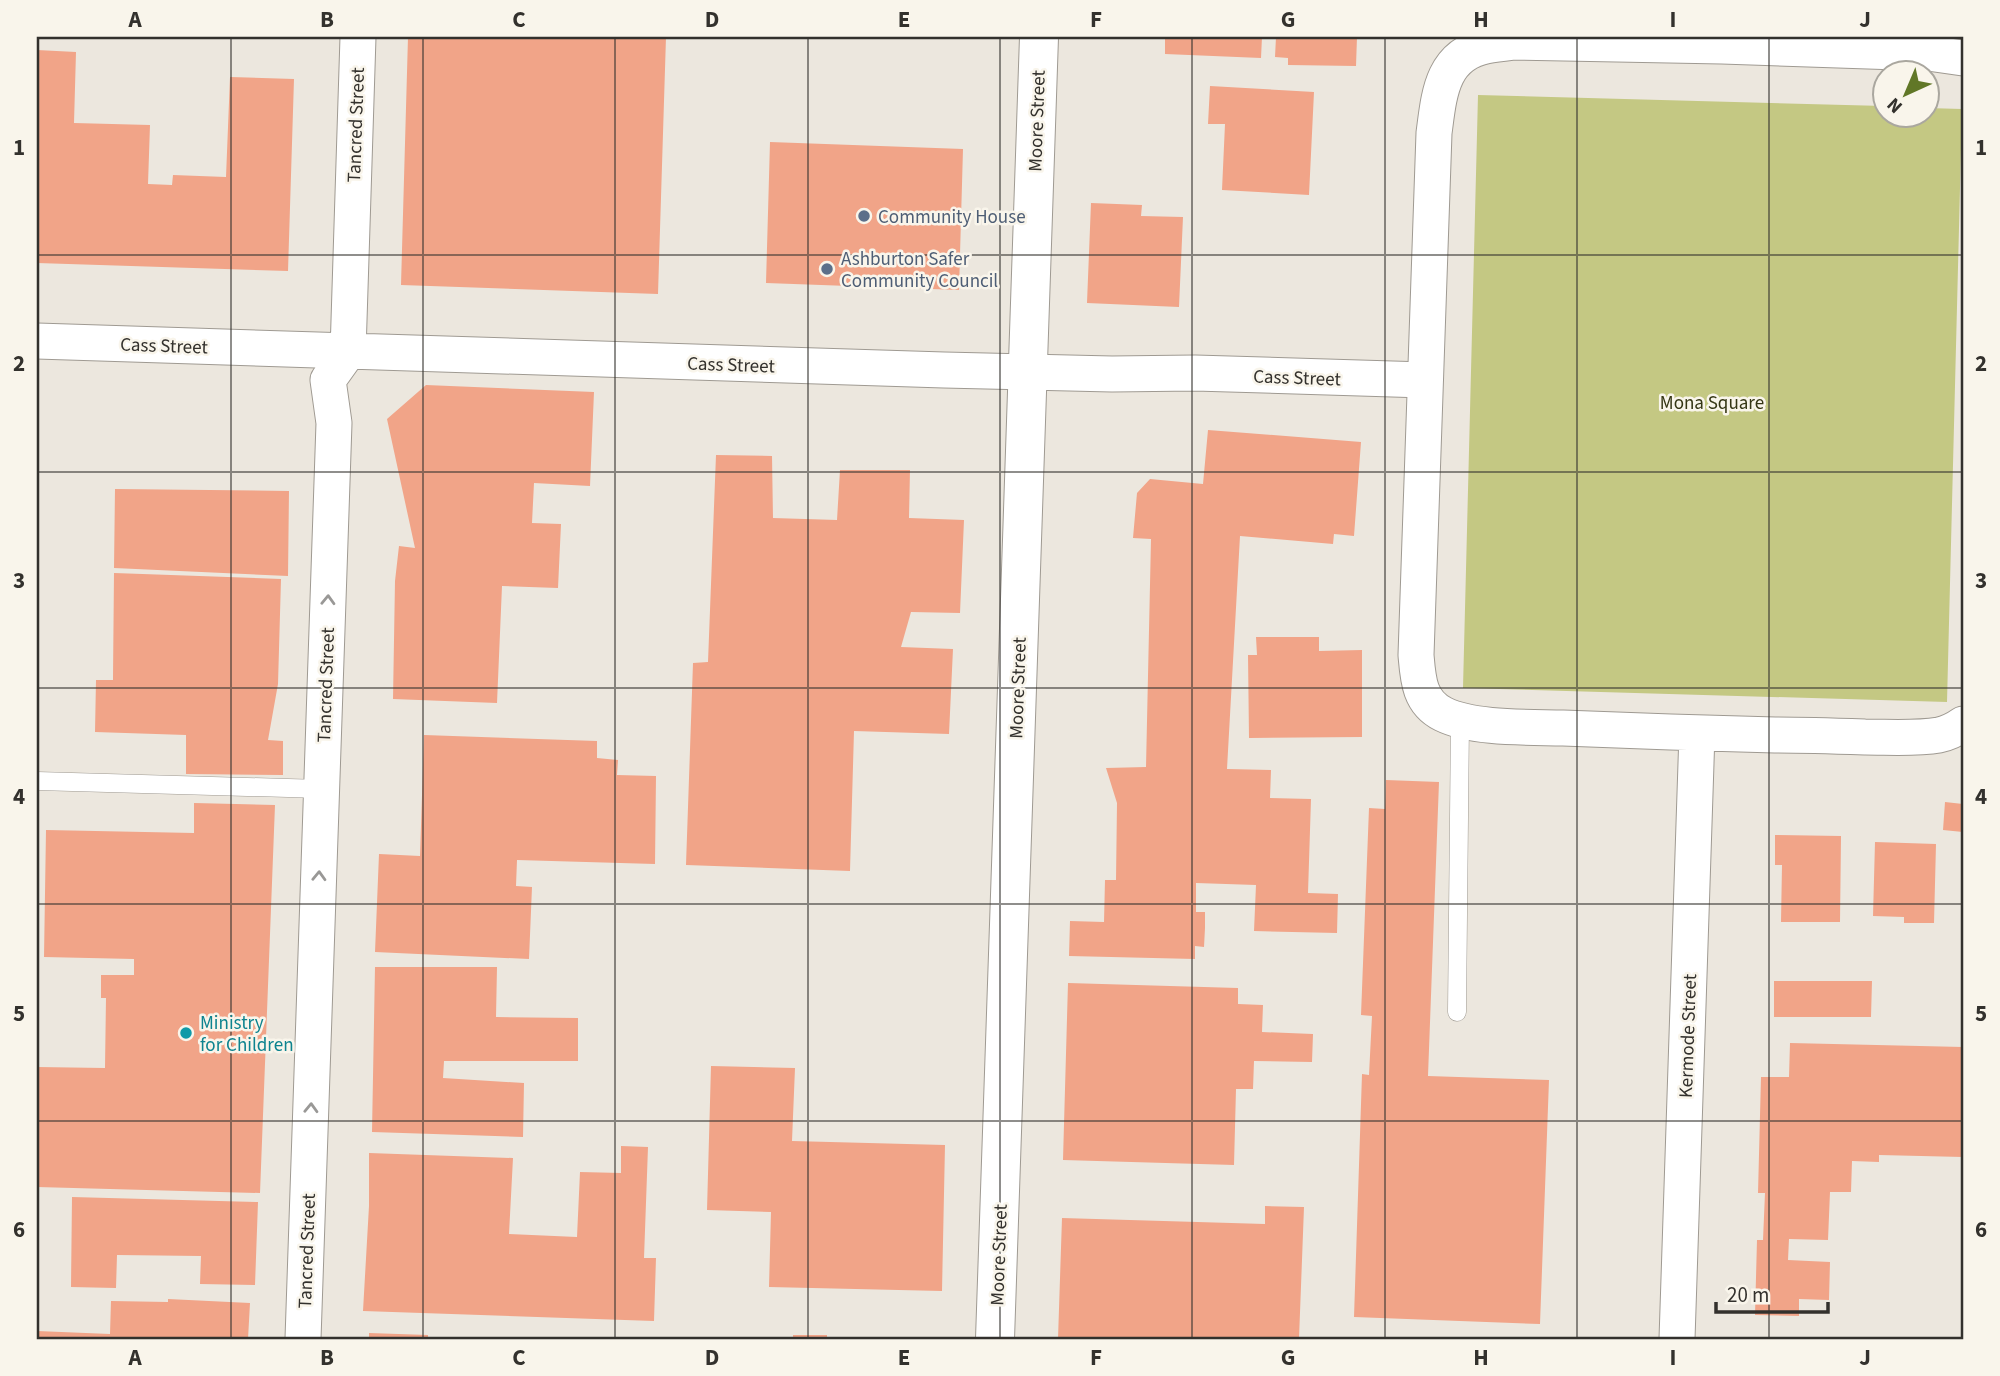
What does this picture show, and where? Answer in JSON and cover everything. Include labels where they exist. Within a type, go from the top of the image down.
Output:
[{"type":"street","name":"Tancred Street","points":[[303,1339],[334,423],[328,380],[348,352],[358,37]]},
{"type":"street","name":"Moore Street","points":[[995,1339],[1039,37]]},
{"type":"street","points":[[1963,58],[1927,53],[1722,41],[1514,42],[1485,46],[1458,60],[1446,74],[1439,93],[1434,134],[1417,631],[1418,679],[1421,690],[1435,710],[1460,720],[1530,727],[1897,737],[1941,734],[1963,724]]},
{"type":"street","name":"Cass Street","points":[[37,341],[1028,372],[1195,373],[1424,380]]},
{"type":"street","name":"Kermode Street","points":[[1677,1339],[1697,733]]},
{"type":"lane","points":[[1457,1012],[1460,720]]},
{"type":"lane","points":[[37,781],[322,789]]},
{"type":"green space","name":"Mona Square","points":[[1478,95],[1870,106],[1870,130],[1940,130],[1940,108],[1962,109],[1947,702],[1463,688]]},
{"type":"building","points":[[408,37],[666,37],[658,294],[401,285]]},
{"type":"building","points":[[1165,37],[1262,37],[1261,58],[1165,54]]},
{"type":"building","points":[[1276,37],[1357,37],[1356,66],[1288,65],[1288,58],[1275,57]]},
{"type":"building","points":[[37,50],[76,52],[74,123],[150,125],[148,184],[172,185],[173,175],[226,177],[230,77],[294,79],[288,271],[37,263]]},
{"type":"building","points":[[1210,86],[1314,92],[1309,195],[1222,190],[1225,124],[1208,124]]},
{"type":"building","name":"Community House","points":[[770,142],[963,149],[959,290],[766,283]]},
{"type":"building","points":[[1091,203],[1142,205],[1141,216],[1183,217],[1179,307],[1087,303]]},
{"type":"building","points":[[426,385],[594,392],[590,486],[534,483],[532,523],[561,524],[558,588],[502,586],[497,703],[393,699],[395,581],[399,546],[415,548],[387,419]]},
{"type":"building","points":[[1208,430],[1361,442],[1354,536],[1334,534],[1333,544],[1240,536],[1227,769],[1271,770],[1270,798],[1311,799],[1308,893],[1338,894],[1337,933],[1254,931],[1256,885],[1196,883],[1196,912],[1205,912],[1205,928],[1204,947],[1195,946],[1195,959],[1069,956],[1070,921],[1104,922],[1105,880],[1116,880],[1117,803],[1106,768],[1146,767],[1151,539],[1133,538],[1137,493],[1150,479],[1203,484]]},
{"type":"building","points":[[716,455],[772,456],[773,518],[837,520],[840,470],[910,470],[909,518],[964,520],[960,613],[911,612],[901,647],[953,649],[949,734],[854,731],[850,871],[686,865],[693,663],[708,662]]},
{"type":"building","points":[[115,489],[289,491],[288,576],[114,568]]},
{"type":"building","points":[[114,573],[281,579],[278,684],[268,740],[283,741],[283,775],[186,774],[186,735],[95,732],[96,680],[113,680]]},
{"type":"building","points":[[1256,637],[1319,637],[1319,651],[1362,650],[1362,737],[1249,738],[1248,655],[1257,655]]},
{"type":"building","points":[[424,735],[597,741],[597,758],[618,760],[617,775],[656,776],[655,864],[517,860],[516,886],[532,887],[529,959],[375,952],[379,854],[420,856]]},
{"type":"building","points":[[1386,780],[1439,782],[1428,1076],[1549,1080],[1540,1324],[1354,1317],[1362,1074],[1369,1075],[1372,1016],[1361,1015],[1369,808],[1385,809]]},
{"type":"building","points":[[1945,802],[1963,804],[1963,832],[1943,830]]},
{"type":"building","points":[[194,803],[275,805],[260,1193],[37,1187],[37,1067],[105,1068],[106,998],[101,998],[101,975],[134,975],[134,959],[44,957],[46,830],[194,833]]},
{"type":"building","points":[[1775,835],[1841,836],[1840,922],[1781,922],[1782,865],[1775,865]]},
{"type":"building","points":[[1875,842],[1936,844],[1934,923],[1904,923],[1904,917],[1873,916]]},
{"type":"building","points":[[375,967],[497,967],[496,1017],[578,1018],[578,1061],[444,1061],[443,1078],[524,1083],[523,1137],[372,1132]]},
{"type":"building","points":[[1774,981],[1872,981],[1871,1017],[1774,1017]]},
{"type":"building","points":[[1068,983],[1238,988],[1238,1004],[1263,1005],[1262,1032],[1313,1034],[1312,1062],[1254,1061],[1253,1089],[1236,1089],[1234,1165],[1063,1160]]},
{"type":"building","points":[[1790,1043],[1963,1047],[1963,1157],[1879,1155],[1879,1162],[1852,1161],[1851,1192],[1830,1192],[1828,1240],[1789,1239],[1788,1260],[1830,1262],[1829,1300],[1799,1299],[1799,1316],[1755,1315],[1757,1240],[1763,1240],[1765,1193],[1758,1193],[1761,1077],[1789,1077]]},
{"type":"building","points":[[711,1066],[795,1068],[792,1141],[945,1145],[942,1291],[769,1287],[771,1212],[707,1210]]},
{"type":"building","points":[[621,1146],[648,1147],[644,1258],[656,1258],[654,1321],[363,1311],[369,1153],[513,1158],[509,1234],[577,1237],[580,1172],[621,1173]]},
{"type":"building","points":[[72,1197],[258,1202],[255,1285],[200,1284],[201,1256],[117,1255],[116,1288],[71,1287]]},
{"type":"building","points":[[1265,1206],[1304,1207],[1299,1339],[1058,1339],[1062,1218],[1265,1224]]},
{"type":"building","points":[[168,1299],[250,1303],[248,1339],[37,1339],[37,1331],[110,1334],[111,1301],[168,1302]]},
{"type":"building","points":[[369,1333],[428,1335],[428,1339],[369,1339]]},
{"type":"building","points":[[793,1335],[827,1335],[827,1339],[793,1339]]},
{"type":"place","name":"Community House","points":[[864,216]]},
{"type":"place","name":"Ashburton Safer Community Council","points":[[827,269]]},
{"type":"place","name":"Ministry for Children","points":[[186,1033]]}]
